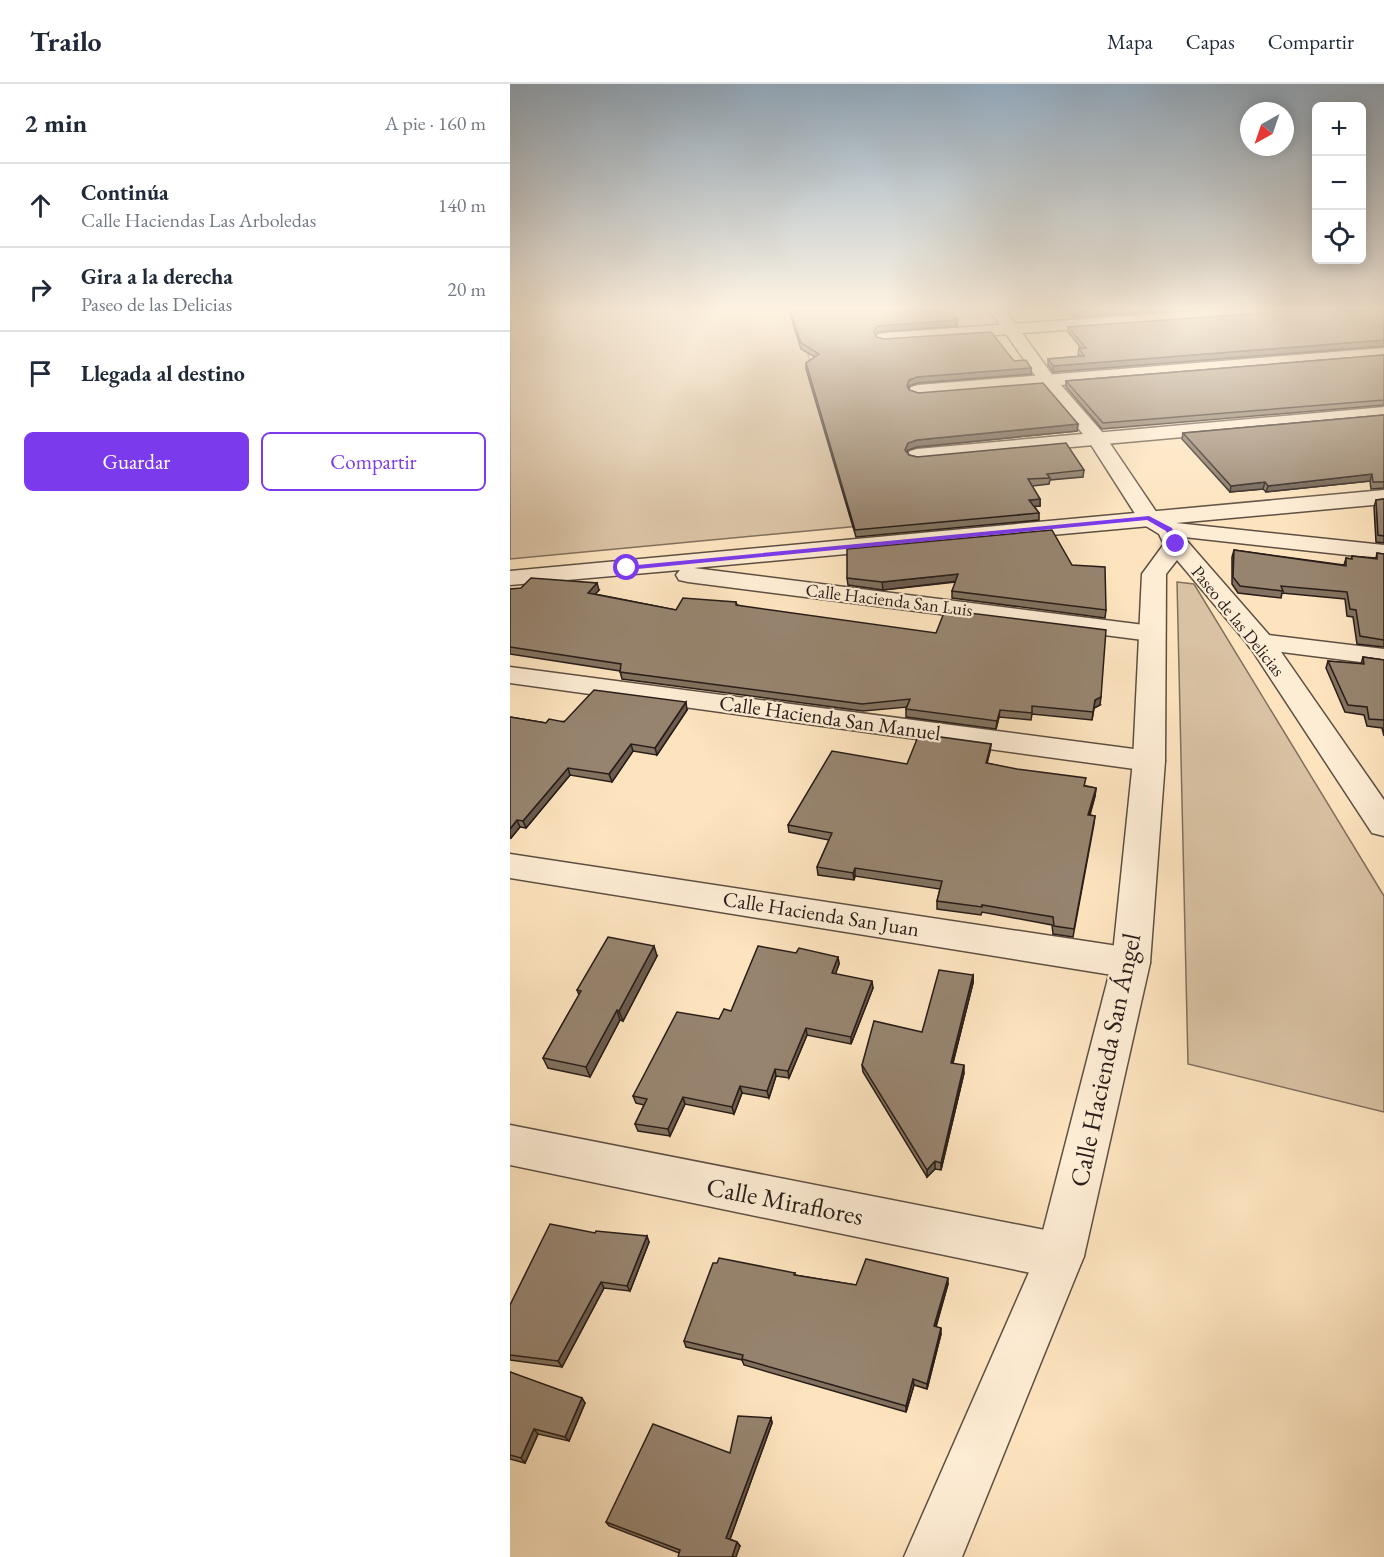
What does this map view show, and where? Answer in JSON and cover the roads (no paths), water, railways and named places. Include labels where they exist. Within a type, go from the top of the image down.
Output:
[{"type":"street","name":"Paseo de las Delicias","points":[[1047,380],[1096,437],[1165,531],[1260,642],[1379,810]]},
{"type":"street","points":[[918,391],[1050,380]]},
{"type":"street","points":[[917,455],[1096,437],[1384,413]]},
{"type":"street","points":[[510,578],[1165,531],[1384,497]]},
{"type":"street","points":[[1165,531],[1384,552]]},
{"type":"street","name":"Calle Hacienda San Ángel","points":[[933,1557],[1060,1256],[1131,963],[1149,761],[1150,633],[1154,574],[1165,531]]},
{"type":"street","name":"Calle Hacienda San Luis","points":[[627,568],[1150,633]]},
{"type":"street","points":[[1260,642],[1384,657]]},
{"type":"street","name":"Calle Hacienda San Manuel","points":[[510,675],[1149,761]]},
{"type":"street","name":"Calle Hacienda San Juan","points":[[510,866],[1131,963]]},
{"type":"street","name":"Calle Miraflores","points":[[510,1145],[1060,1256]]}]
